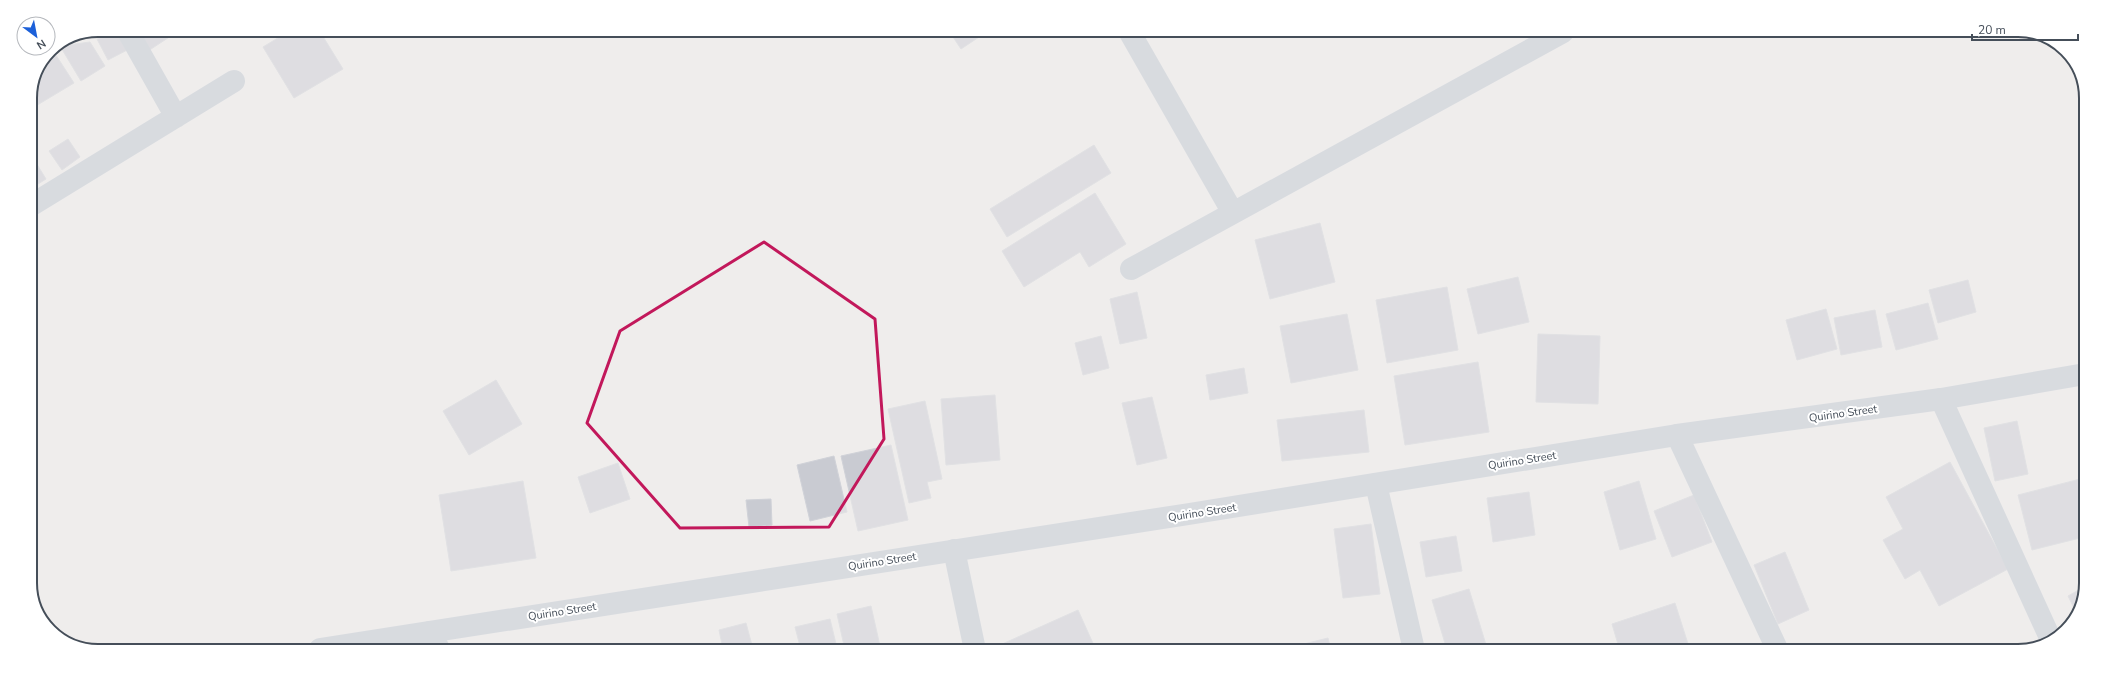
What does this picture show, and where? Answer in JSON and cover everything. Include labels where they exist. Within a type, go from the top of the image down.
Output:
[{"type":"street","points":[[131,37],[176,117]]},
{"type":"street","points":[[1132,37],[1233,213]]},
{"type":"street","points":[[1131,269],[1554,37]]},
{"type":"street","points":[[37,202],[234,81]]},
{"type":"street","name":"Quirino Street","points":[[384,644],[435,640],[954,550],[1677,435],[1940,399],[2079,375]]},
{"type":"street","points":[[1940,399],[2048,636]]},
{"type":"street","points":[[1677,435],[1775,644]]},
{"type":"street","points":[[1376,484],[1413,644]]},
{"type":"street","points":[[954,550],[974,644]]},
{"type":"highlighted area","points":[[764,242],[875,319],[884,439],[829,527],[680,528],[587,423],[620,331]]},
{"type":"building","points":[[101,37],[125,37],[131,48],[108,60],[97,39]]},
{"type":"building","points":[[139,37],[169,37],[148,51]]},
{"type":"building","points":[[279,37],[323,37],[343,69],[294,98],[263,47]]},
{"type":"building","points":[[953,37],[979,37],[961,49]]},
{"type":"building","points":[[90,42],[105,66],[81,81],[62,49],[68,45]]},
{"type":"building","points":[[56,55],[74,83],[37,105],[38,86],[42,74],[47,64]]},
{"type":"building","points":[[68,139],[80,157],[62,170],[49,151]]},
{"type":"building","points":[[1094,145],[1111,173],[1007,237],[990,209]]},
{"type":"building","points":[[37,164],[46,179],[37,185]]},
{"type":"building","points":[[1095,193],[1126,244],[1089,267],[1080,252],[1024,287],[1002,251]]},
{"type":"building","points":[[1320,223],[1335,282],[1270,299],[1255,240]]},
{"type":"building","points":[[1518,277],[1529,322],[1478,334],[1467,289]]},
{"type":"building","points":[[1968,280],[1976,312],[1938,323],[1929,290]]},
{"type":"building","points":[[1447,287],[1458,350],[1387,363],[1376,300]]},
{"type":"building","points":[[1137,292],[1147,338],[1120,344],[1110,299]]},
{"type":"building","points":[[1928,303],[1938,339],[1896,350],[1886,314]]},
{"type":"building","points":[[1826,309],[1837,349],[1797,360],[1786,320]]},
{"type":"building","points":[[1875,310],[1882,347],[1841,355],[1834,318]]},
{"type":"building","points":[[1347,314],[1358,370],[1291,383],[1280,326]]},
{"type":"building","points":[[1538,334],[1600,336],[1598,404],[1536,402]]},
{"type":"building","points":[[1101,336],[1109,368],[1083,375],[1075,343]]},
{"type":"building","points":[[1478,362],[1489,432],[1405,445],[1394,376]]},
{"type":"building","points":[[1244,368],[1248,393],[1210,400],[1206,375]]},
{"type":"building","points":[[496,380],[522,424],[469,455],[443,411]]},
{"type":"building","points":[[995,395],[1000,460],[946,465],[941,399]]},
{"type":"building","points":[[1152,397],[1167,458],[1137,465],[1122,403]]},
{"type":"building","points":[[925,401],[942,479],[927,482],[931,498],[909,503],[888,409]]},
{"type":"building","points":[[1364,410],[1369,452],[1282,461],[1277,420]]},
{"type":"building","points":[[2017,421],[2028,474],[1995,481],[1984,428]]},
{"type":"building","points":[[891,445],[908,520],[858,531],[841,456]]},
{"type":"building","points":[[834,456],[847,512],[810,521],[797,465]]},
{"type":"building","points":[[1950,462],[2008,569],[1939,606],[1920,570],[1905,579],[1883,540],[1903,529],[1886,497]]},
{"type":"building","points":[[618,463],[630,499],[590,513],[578,477]]},
{"type":"building","points":[[2079,479],[2079,538],[2032,550],[2018,495]]},
{"type":"building","points":[[523,481],[536,558],[451,571],[439,495]]},
{"type":"building","points":[[1639,481],[1656,539],[1620,550],[1604,492]]},
{"type":"building","points":[[1529,492],[1535,535],[1493,542],[1487,498]]},
{"type":"building","points":[[1694,495],[1712,542],[1672,557],[1654,511]]},
{"type":"building","points":[[771,499],[772,525],[749,527],[746,500]]},
{"type":"building","points":[[1371,524],[1380,594],[1343,598],[1334,529]]},
{"type":"building","points":[[1456,536],[1462,571],[1426,577],[1420,542]]},
{"type":"building","points":[[1785,552],[1809,610],[1778,624],[1754,565]]},
{"type":"building","points":[[1469,589],[1486,644],[1445,644],[1432,600]]},
{"type":"building","points":[[2078,590],[2074,608],[2068,596]]},
{"type":"building","points":[[1675,603],[1688,644],[1618,644],[1612,624]]},
{"type":"building","points":[[871,606],[880,644],[844,644],[837,614]]},
{"type":"building","points":[[1078,610],[1093,644],[1002,644]]},
{"type":"building","points":[[830,619],[836,644],[799,644],[795,627]]},
{"type":"building","points":[[746,623],[752,644],[722,644],[719,630]]},
{"type":"building","points":[[1328,638],[1330,644],[1304,644]]}]
